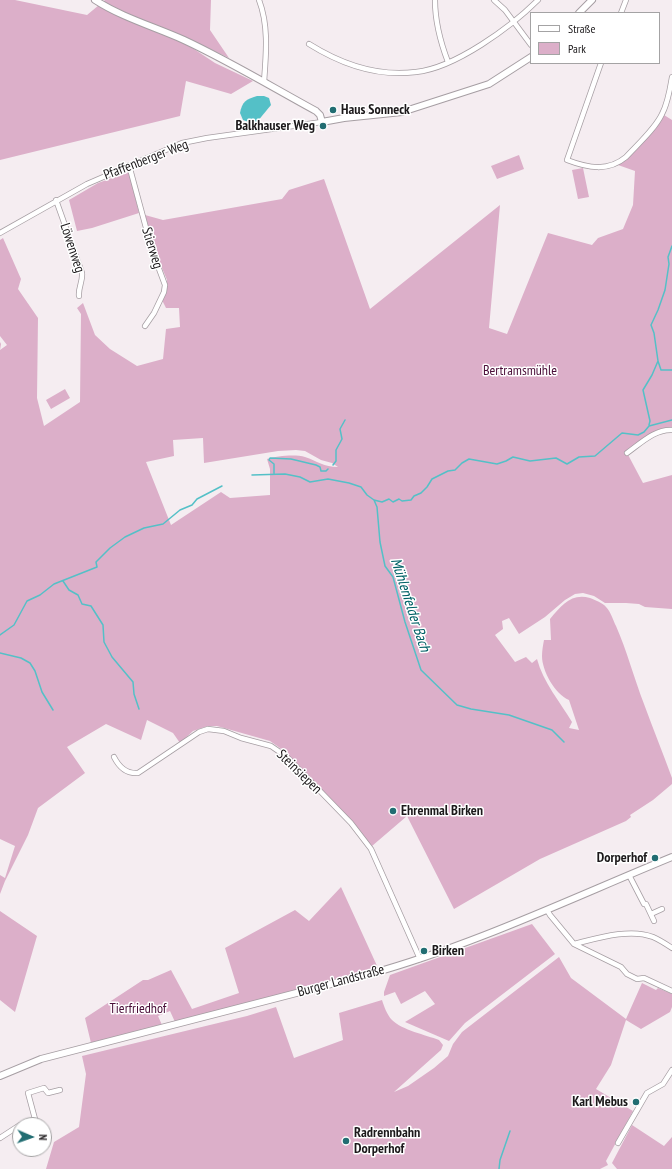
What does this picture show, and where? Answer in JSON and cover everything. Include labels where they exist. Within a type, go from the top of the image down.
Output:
[{"type":"main road","points":[[94,0],[117,12],[186,41],[264,82],[316,111],[320,115],[322,122]]},
{"type":"main road","points":[[580,12],[592,0]]},
{"type":"main road","name":"Pfaffenberger Weg","points":[[322,122],[344,118],[402,112],[489,84],[530,57]]},
{"type":"main road","name":"Burger Landstraße","points":[[0,1076],[41,1059],[370,974],[420,959],[548,910],[672,857]]},
{"type":"street","points":[[259,0],[264,17],[266,35],[264,82]]},
{"type":"street","points":[[435,0],[437,29],[448,62]]},
{"type":"street","points":[[494,0],[505,10],[530,44]]},
{"type":"street","points":[[309,44],[325,54],[348,64],[371,70],[386,73],[419,72],[448,62],[477,47],[514,22],[538,0]]},
{"type":"street","points":[[621,12],[626,0]]},
{"type":"street","points":[[601,64],[567,160],[581,166],[611,166],[626,157],[663,113],[672,77]]},
{"type":"street","name":"Pfaffenberger Weg","points":[[0,233],[90,182],[182,143],[207,138],[322,122]]},
{"type":"street","name":"Stierweg","points":[[129,165],[152,250],[165,285],[164,292],[154,313],[144,326]]},
{"type":"street","name":"Löwenweg","points":[[56,200],[82,273],[79,296]]},
{"type":"street","points":[[627,453],[656,432],[672,430]]},
{"type":"street","name":"Steinsiepen","points":[[114,757],[122,769],[131,773],[138,773],[199,732],[208,729],[222,730],[241,738],[266,744],[279,751],[287,757],[351,823],[371,849],[420,959]]},
{"type":"street","points":[[629,875],[654,921]]},
{"type":"street","points":[[651,914],[662,909]]},
{"type":"street","points":[[548,910],[550,915],[574,944],[621,968],[627,974],[637,979],[644,978],[670,990],[672,984]]},
{"type":"street","points":[[574,944],[635,933],[657,938],[672,948]]},
{"type":"street","points":[[618,1143],[647,1093],[663,1084],[670,1076],[672,1070]]},
{"type":"street","points":[[34,1117],[28,1093],[44,1088],[48,1093],[60,1090]]},
{"type":"street","points":[[0,1138],[12,1131]]},
{"type":"green space","points":[[0,0],[15,0],[87,15],[105,0],[211,0],[210,30],[229,58],[154,24],[153,31],[185,43],[215,63],[253,81],[231,94],[186,81],[180,116],[0,160]]},
{"type":"green space","name":"Bertramsmühle","points":[[664,115],[672,120],[672,428],[663,428],[655,431],[626,451],[643,483],[672,475],[672,609],[645,607],[639,604],[605,603],[594,596],[583,593],[575,594],[565,600],[545,617],[519,634],[509,618],[502,621],[503,629],[495,635],[515,662],[526,657],[532,663],[537,659],[543,676],[572,722],[569,728],[579,730],[569,700],[559,693],[554,687],[544,668],[542,656],[544,640],[551,640],[550,619],[567,601],[577,597],[583,597],[590,598],[605,606],[611,614],[624,645],[640,694],[672,778],[672,784],[653,800],[630,815],[631,817],[626,821],[540,859],[454,909],[407,816],[372,846],[330,799],[280,748],[270,741],[217,726],[208,726],[193,731],[180,743],[173,733],[147,720],[141,740],[106,724],[67,747],[85,773],[38,808],[28,835],[0,894],[0,875],[5,878],[15,846],[0,839],[0,350],[7,345],[0,336],[0,240],[3,238],[21,279],[18,289],[38,318],[37,398],[44,426],[80,402],[81,314],[77,308],[83,303],[95,335],[110,349],[137,366],[163,359],[166,329],[180,327],[179,308],[166,308],[162,300],[167,285],[167,280],[157,256],[145,215],[163,220],[282,199],[289,190],[324,179],[370,309],[500,205],[489,328],[507,334],[548,233],[592,245],[598,238],[623,229],[633,205],[635,171],[618,165],[628,158]],"holes":[[[203,438],[204,463],[278,451],[296,450],[305,451],[338,467],[325,465],[301,456],[286,456],[267,459],[270,469],[270,495],[230,498],[221,492],[171,525],[146,462],[174,456],[173,440]]]},
{"type":"green space","points":[[519,155],[524,169],[497,179],[491,166]]},
{"type":"green space","points":[[583,168],[589,197],[578,199],[572,170]]},
{"type":"green space","points":[[129,172],[139,213],[92,228],[77,231],[69,200],[98,183]]},
{"type":"green space","points":[[65,389],[70,398],[51,409],[46,400]]},
{"type":"green space","name":"Tierfriedhof","points":[[341,887],[378,968],[298,991],[175,1022],[170,1011],[158,1016],[162,1025],[91,1043],[85,1018],[143,980],[148,980],[171,970],[192,1009],[239,993],[225,948],[295,910],[309,921]]},
{"type":"green space","points":[[0,911],[37,936],[15,1012],[0,1000]]},
{"type":"green space","points":[[532,924],[555,954],[465,1023],[449,1041],[405,1022],[435,1004],[425,991],[401,1004],[395,992],[384,996],[390,975]]},
{"type":"green space","points":[[559,957],[571,978],[626,1019],[642,983],[656,990],[658,988],[672,994],[672,1007],[670,1012],[641,1029],[626,1020],[611,1065],[596,1089],[633,1111],[606,1161],[608,1165],[600,1169],[46,1169],[50,1157],[52,1157],[54,1142],[79,1127],[86,1074],[82,1056],[247,1016],[276,1007],[294,1058],[343,1040],[339,1013],[382,1000],[389,1016],[396,1024],[439,1040],[443,1045],[441,1050],[394,1092],[408,1086],[448,1056],[453,1044],[462,1032]]},
{"type":"green space","points":[[632,1125],[664,1146],[672,1137],[672,1169],[617,1169],[612,1163]]},
{"type":"water","points":[[257,96],[269,98],[271,105],[257,122],[251,123],[243,120],[240,113],[243,104],[250,98]]},
{"type":"waterway","points":[[649,425],[650,421],[643,390],[658,361],[654,333],[651,325],[665,290],[669,264],[668,257],[672,246]]},
{"type":"waterway","points":[[658,361],[661,370],[672,370]]},
{"type":"waterway","points":[[333,465],[336,461],[336,450],[342,439],[340,429],[345,420]]},
{"type":"waterway","points":[[252,475],[285,474],[300,477],[310,482],[328,479],[361,487],[367,495],[374,500],[382,502],[389,499],[393,502],[399,499],[402,501],[411,500],[414,496],[421,493],[432,479],[448,471],[455,470],[469,459],[497,464],[513,457],[530,461],[556,458],[567,464],[579,457],[595,456],[622,433],[638,435],[644,432],[649,426],[672,420]]},
{"type":"waterway","points":[[274,473],[274,464],[269,460],[270,458],[291,459],[316,465],[320,467],[321,471],[326,471],[328,469]]},
{"type":"waterway","points":[[0,635],[14,625],[27,601],[40,595],[54,584],[97,567],[96,562],[110,548],[125,537],[144,528],[163,524],[180,510],[192,505],[197,499],[222,486]]},
{"type":"waterway","name":"Mühlenfelder Bach","points":[[374,500],[377,507],[380,542],[385,566],[393,577],[405,622],[421,670],[457,705],[471,709],[509,715],[552,730],[564,742]]},
{"type":"waterway","points":[[63,581],[69,590],[78,595],[82,604],[91,606],[103,625],[104,642],[112,657],[133,682],[134,694],[139,709]]},
{"type":"waterway","points":[[0,653],[21,658],[30,663],[35,671],[42,692],[53,710]]},
{"type":"waterway","points":[[499,1169],[500,1160],[510,1131]]},
{"type":"place","name":"Haus Sonneck","points":[[333,110]]},
{"type":"place","name":"Balkhauser Weg","points":[[323,126]]},
{"type":"place","name":"Ehrenmal Birken","points":[[393,811]]},
{"type":"place","name":"Dorperhof","points":[[655,858]]},
{"type":"place","name":"Birken","points":[[424,951]]},
{"type":"place","name":"Karl Mebus","points":[[636,1102]]},
{"type":"place","name":"Radrennbahn Dorperhof","points":[[346,1141]]}]
